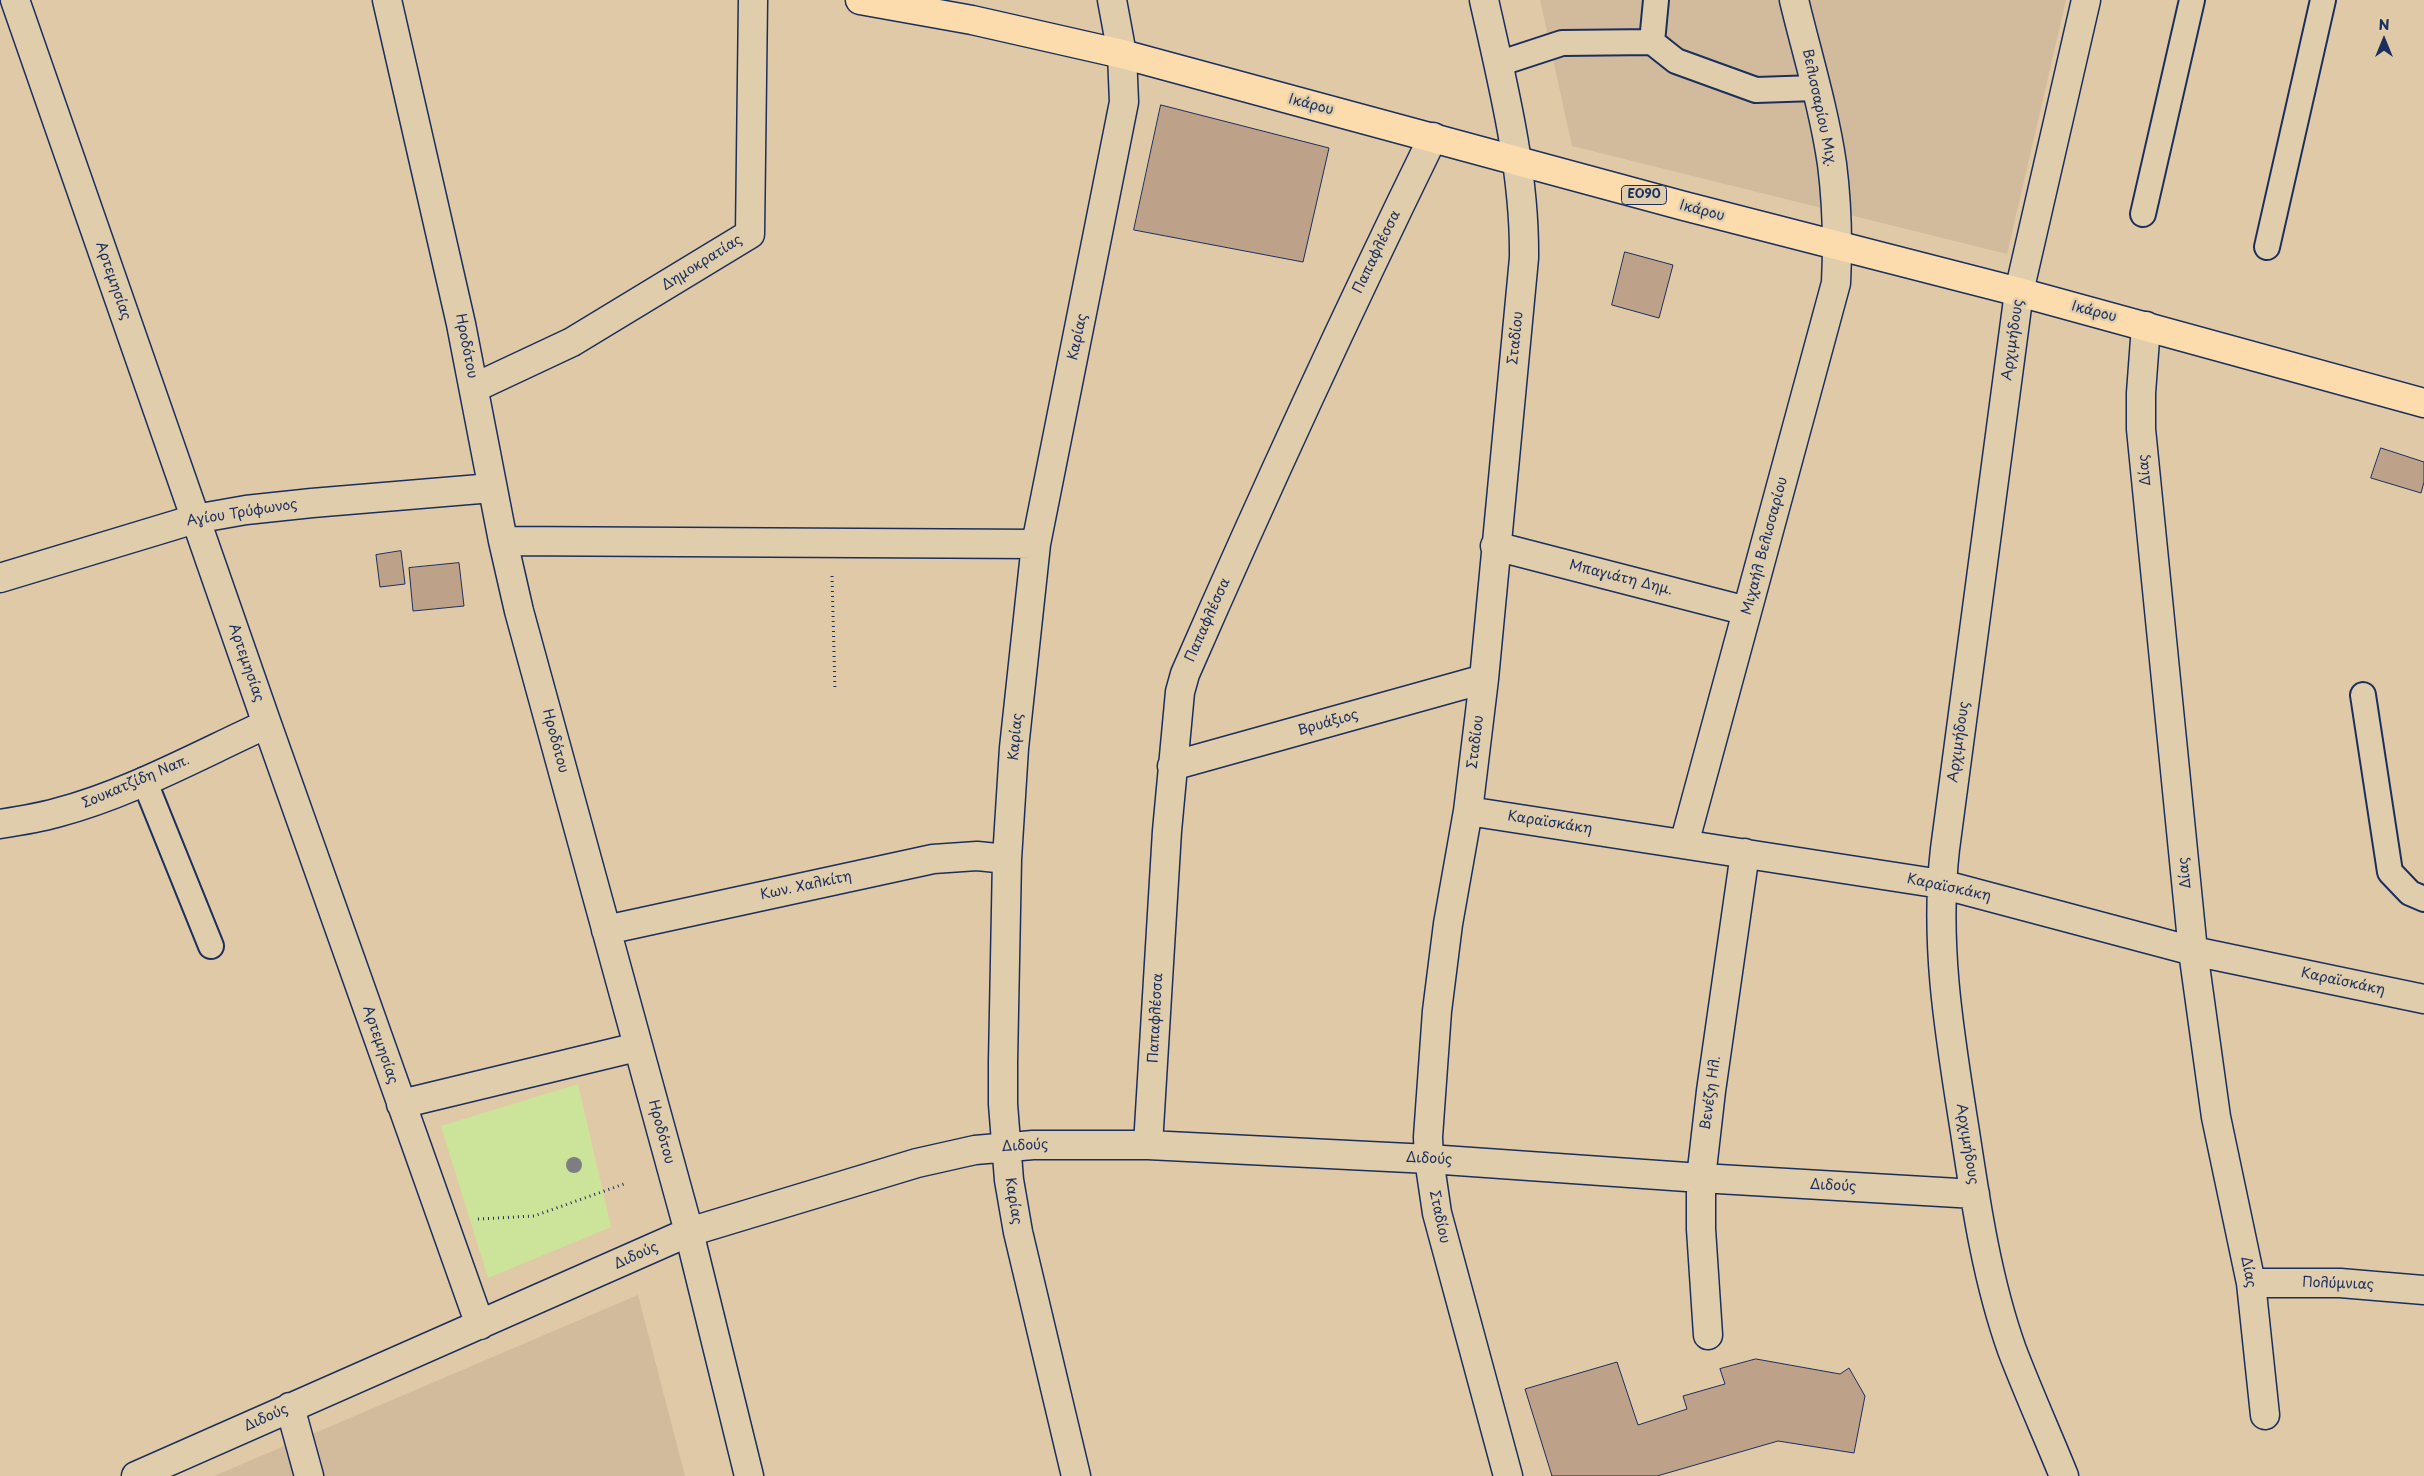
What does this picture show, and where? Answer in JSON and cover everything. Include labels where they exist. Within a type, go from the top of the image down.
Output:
[{"type":"main road","name":"Ικάρου","points":[[860,0],[972,20],[1122,54],[1838,247],[2146,326],[2424,403]]},
{"type":"street","name":"Αρτεμησίας","points":[[15,0],[195,519],[480,1325]]},
{"type":"street","name":"Ηροδότου","points":[[386,0],[449,266],[502,540],[522,621],[688,1232],[749,1476]]},
{"type":"street","name":"Δημοκρατίας","points":[[474,388],[572,342],[750,234],[753,0]]},
{"type":"street","name":"Καρίας","points":[[1076,1476],[1018,1232],[1006,1146],[1003,1062],[1007,859],[1014,748],[1036,544],[1117,145],[1124,102],[1122,54],[1112,0]]},
{"type":"street","name":"Σταδίου","points":[[1484,0],[1517,160],[1524,231],[1524,258],[1495,546],[1484,680],[1468,811],[1448,924],[1437,1011],[1429,1102],[1429,1159],[1433,1193],[1443,1240],[1508,1476]]},
{"type":"street","name":"Βελισσαρίου Μιχ.","points":[[1794,0],[1824,119],[1832,164],[1838,247]]},
{"type":"street","name":"Αρχιμήδους","points":[[2064,1476],[2012,1350],[1994,1290],[1975,1194],[1951,1039],[1942,962],[1940,884],[2019,292],[2086,0]]},
{"type":"street","name":"Παπαφλέσσα","points":[[1148,1145],[1176,711],[1185,674],[1290,436],[1433,137]]},
{"type":"street","name":"Μιχαήλ Βελισσαρίου","points":[[1684,844],[1836,283],[1838,247]]},
{"type":"street","name":"Δίας","points":[[2146,326],[2141,393],[2141,429],[2193,951],[2216,1117],[2252,1283],[2265,1415]]},
{"type":"street","name":"Αγίου Τρύφωνος","points":[[0,578],[195,519],[246,510],[312,503],[492,488]]},
{"type":"street","points":[[502,540],[1036,544]]},
{"type":"street","name":"Μπαγιάτη Δημ.","points":[[1495,546],[1747,611]]},
{"type":"street","name":"Βρυάξιος","points":[[1172,766],[1484,680]]},
{"type":"street","name":"Σουκατζίδη Ναπ.","points":[[0,824],[57,812],[144,780],[267,724]]},
{"type":"street","name":"Καραϊσκάκη","points":[[1468,811],[1940,884],[2193,951],[2424,999]]},
{"type":"street","name":"Βενέζη Ηλ.","points":[[1708,1335],[1701,1229],[1701,1178],[1744,853]]},
{"type":"street","name":"Κων. Χαλκίτη","points":[[606,930],[933,860],[977,856],[1007,859]]},
{"type":"street","points":[[401,1104],[638,1047]]},
{"type":"street","name":"Διδούς","points":[[136,1476],[688,1232],[917,1163],[975,1150],[1006,1146],[1148,1145],[1429,1159],[1701,1178],[1975,1194]]},
{"type":"street","name":"Πολύμνιας","points":[[2252,1283],[2340,1283],[2424,1290]]},
{"type":"street","points":[[290,1407],[309,1476]]},
{"type":"lane","points":[[1652,42],[1656,0]]},
{"type":"lane","points":[[2143,214],[2192,0]]},
{"type":"lane","points":[[2267,247],[2323,0]]},
{"type":"lane","points":[[1498,64],[1562,44],[1652,42],[1676,61],[1756,90],[1816,88]]},
{"type":"lane","points":[[2363,695],[2390,872],[2410,893],[2424,899]]},
{"type":"lane","points":[[144,780],[211,946]]},
{"type":"path","points":[[831,543],[835,690]]},
{"type":"path","points":[[442,1222],[534,1216],[624,1184]]},
{"type":"shaded area","points":[[1540,0],[2066,0],[2007,254],[1572,146]]},
{"type":"shaded area","points":[[638,1295],[685,1476],[214,1476]]},
{"type":"green space","points":[[578,1084],[611,1227],[488,1278],[441,1126]]},
{"type":"building","points":[[1161,105],[1329,148],[1303,262],[1134,230]]},
{"type":"building","points":[[1625,252],[1673,265],[1659,318],[1612,305]]},
{"type":"building","points":[[2381,448],[2424,462],[2424,482],[2421,493],[2371,478]]},
{"type":"building","points":[[401,551],[405,584],[380,587],[376,555]]},
{"type":"building","points":[[459,563],[464,606],[413,611],[409,568]]},
{"type":"building","points":[[1756,1359],[1840,1374],[1849,1368],[1865,1396],[1854,1453],[1778,1441],[1657,1476],[1552,1476],[1525,1389],[1617,1362],[1638,1425],[1687,1409],[1683,1396],[1725,1384],[1720,1369]]}]
